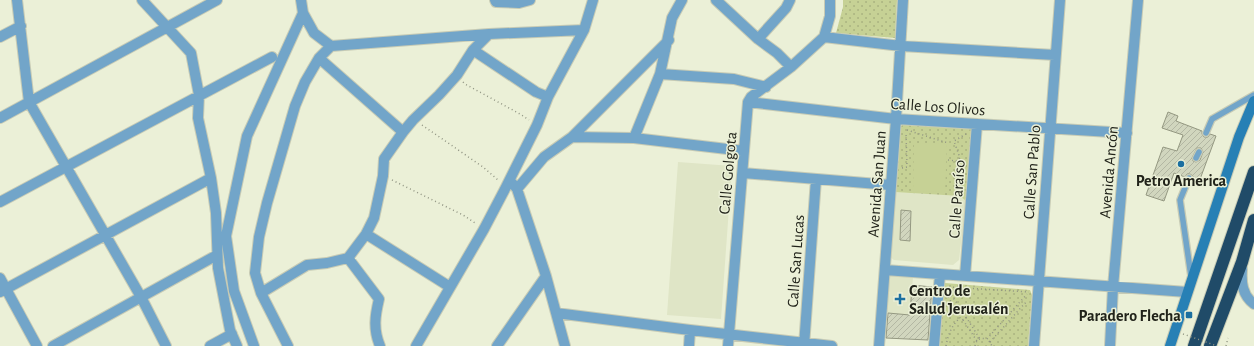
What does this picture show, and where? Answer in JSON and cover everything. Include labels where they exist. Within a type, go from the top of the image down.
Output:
[{"type":"highway","points":[[1194,346],[1254,172]]},
{"type":"highway","points":[[1210,346],[1242,262],[1254,220]]},
{"type":"main road","points":[[1170,346],[1238,137],[1254,101]]},
{"type":"street","points":[[17,0],[29,102],[141,297],[166,346]]},
{"type":"street","points":[[142,0],[191,53],[199,94],[198,118],[211,178],[216,213],[218,268],[232,334],[237,346]]},
{"type":"street","points":[[0,118],[217,0]]},
{"type":"street","points":[[301,0],[303,13],[314,33],[331,46]]},
{"type":"street","points":[[495,0],[496,2],[518,3],[530,0]]},
{"type":"street","points":[[416,346],[484,229],[508,183],[537,125],[548,97],[584,30],[592,0]]},
{"type":"street","points":[[634,138],[660,74],[669,40],[672,18],[682,0]]},
{"type":"street","points":[[716,0],[791,67]]},
{"type":"street","points":[[758,39],[786,8],[790,0]]},
{"type":"street","points":[[748,102],[752,97],[791,67],[824,36],[830,16],[830,0]]},
{"type":"street","name":"Avenida San Juan","points":[[879,346],[890,185],[896,124],[903,0]]},
{"type":"street","name":"Calle San Pablo","points":[[1034,346],[1049,129],[1060,0]]},
{"type":"street","name":"Avenida Ancón","points":[[1110,346],[1113,287],[1138,0]]},
{"type":"street","points":[[254,346],[234,291],[226,236],[247,136],[303,13]]},
{"type":"street","points":[[0,36],[21,26]]},
{"type":"street","points":[[288,346],[261,293],[255,273],[259,238],[267,203],[295,106],[305,82],[319,58],[331,46],[488,34],[584,30]]},
{"type":"street","points":[[261,293],[307,265],[327,263],[348,258],[366,234],[374,218],[383,176],[384,159],[403,132],[456,75],[473,50],[488,34]]},
{"type":"street","points":[[824,36],[901,46],[1055,55]]},
{"type":"street","points":[[517,189],[544,157],[572,137],[669,40]]},
{"type":"street","points":[[473,50],[536,92],[548,97]]},
{"type":"street","points":[[0,202],[199,94],[272,57]]},
{"type":"street","points":[[319,58],[403,132]]},
{"type":"street","points":[[660,74],[734,79],[766,87]]},
{"type":"street","name":"Calle Los Olivos","points":[[748,102],[896,124],[1127,133]]},
{"type":"street","name":"Calle Golgota","points":[[728,346],[748,102]]},
{"type":"street","name":"Calle Paraíso","points":[[965,276],[977,128]]},
{"type":"street","points":[[572,137],[634,138],[744,151]]},
{"type":"street","points":[[743,173],[890,185]]},
{"type":"street","points":[[3,290],[211,178]]},
{"type":"street","name":"Calle San Lucas","points":[[804,344],[816,179]]},
{"type":"street","points":[[508,183],[517,189],[546,276],[565,346]]},
{"type":"street","points":[[366,234],[450,287]]},
{"type":"street","points":[[52,346],[217,255]]},
{"type":"street","points":[[348,258],[379,299],[375,325],[376,336],[380,346]]},
{"type":"street","points":[[1242,262],[1241,283],[1246,296],[1253,300]]},
{"type":"street","points":[[884,270],[1187,292]]},
{"type":"street","points":[[934,346],[940,274]]},
{"type":"street","points":[[497,346],[546,276]]},
{"type":"street","points":[[0,278],[3,290],[38,346]]},
{"type":"street","points":[[556,313],[728,335],[832,346]]},
{"type":"street","points":[[689,346],[690,330]]},
{"type":"street","points":[[210,346],[232,334]]},
{"type":"lane","points":[[1206,132],[1212,119],[1254,95]]},
{"type":"lane","points":[[1196,158],[1199,152]]},
{"type":"lane","points":[[1189,178],[1180,200],[1192,278]]},
{"type":"path","points":[[456,75],[465,84],[537,125]]},
{"type":"path","points":[[413,120],[508,183]]},
{"type":"path","points":[[896,124],[905,130],[948,142]]},
{"type":"path","points":[[956,161],[960,158],[954,141],[977,128]]},
{"type":"path","points":[[948,160],[956,161]]},
{"type":"path","points":[[956,161],[967,184],[972,185]]},
{"type":"path","points":[[383,176],[463,215],[484,229]]},
{"type":"path","points":[[980,339],[966,315],[946,287],[1030,292]]},
{"type":"path","points":[[987,339],[1030,292]]},
{"type":"path","points":[[990,342],[1031,297],[1030,292]]},
{"type":"path","points":[[948,297],[977,341]]},
{"type":"path","points":[[946,346],[954,323],[964,313]]},
{"type":"path","points":[[1183,334],[1217,346]]},
{"type":"path","points":[[1226,346],[1228,338]]},
{"type":"path","points":[[975,346],[977,341],[980,339],[987,339],[992,346]]},
{"type":"shaded area","points":[[678,162],[732,166],[721,319],[667,315]]},
{"type":"shaded area","points":[[894,192],[960,196],[966,201],[959,260],[953,265],[894,260],[890,257]]},
{"type":"shaded area","name":"Centro de Salud Jerusalén","points":[[889,275],[913,277],[910,315],[887,313]]},
{"type":"green space","points":[[843,0],[897,0],[895,38],[836,33],[843,7]]},
{"type":"green space","points":[[905,123],[973,128],[966,201],[960,196],[894,192],[901,126]]},
{"type":"green space","points":[[914,143],[947,144],[945,192],[913,191]]},
{"type":"green space","points":[[945,283],[1030,290],[1032,295],[1028,346],[938,346],[942,287]]},
{"type":"building","points":[[1168,112],[1178,116],[1176,121],[1202,131],[1204,137],[1208,137],[1210,134],[1216,136],[1199,182],[1193,180],[1193,176],[1190,174],[1187,174],[1185,177],[1174,173],[1164,201],[1146,195],[1163,147],[1177,151],[1183,135],[1162,128]],"holes":[[[1197,148],[1201,148],[1203,152],[1200,160],[1196,162],[1193,161],[1192,158]]]},
{"type":"building","points":[[901,210],[911,211],[910,241],[900,240]]},
{"type":"building","points":[[912,285],[932,287],[928,340],[886,338],[888,313],[910,315]]},
{"type":"place","name":"Petro America","points":[[1181,164]]},
{"type":"place","name":"Centro de Salud Jerusalén","points":[[900,299]]},
{"type":"place","name":"Paradero Flecha","points":[[1189,315]]}]
